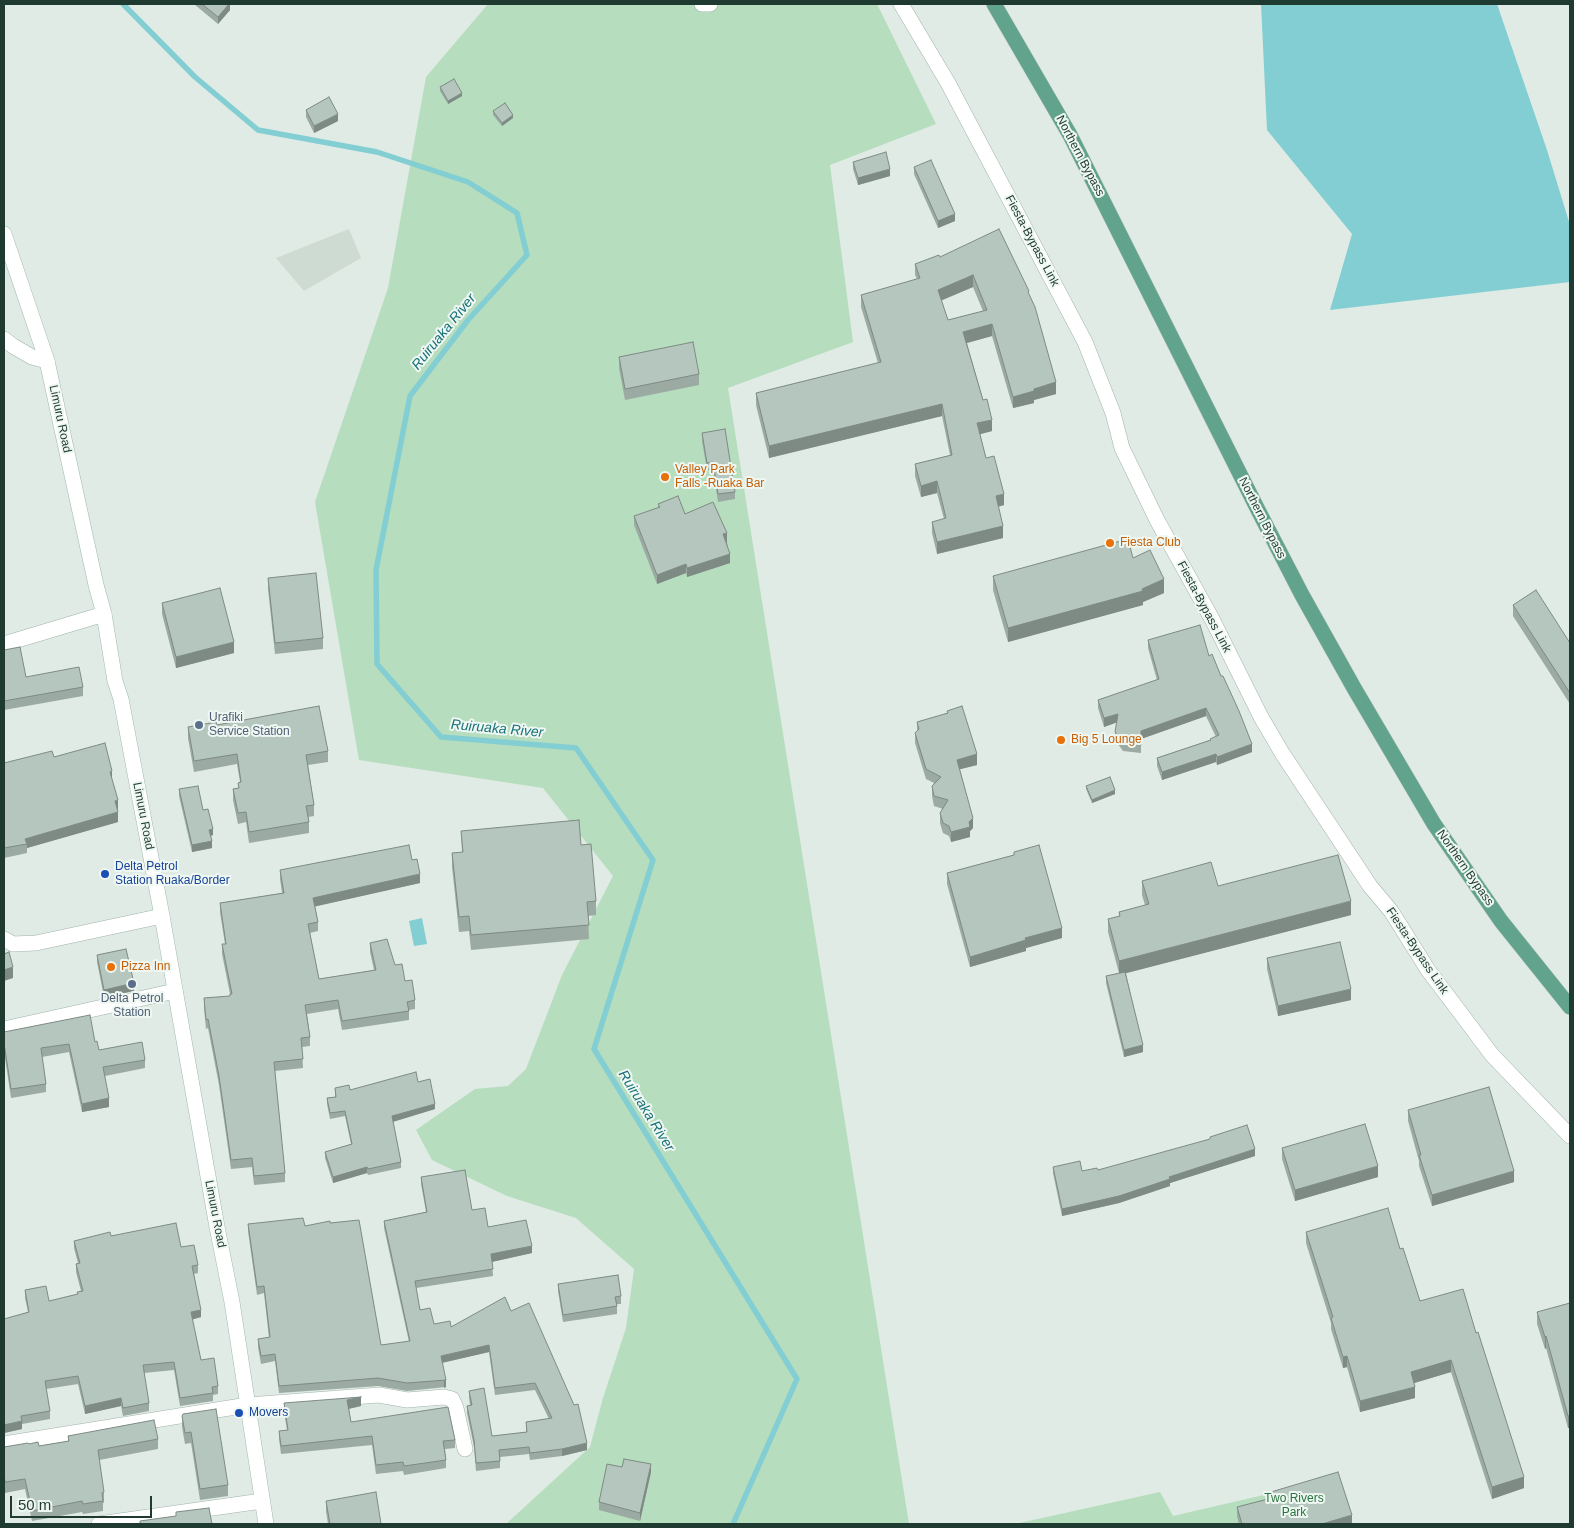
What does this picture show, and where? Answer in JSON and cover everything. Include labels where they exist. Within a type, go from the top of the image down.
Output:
[{"type":"main road","name":"Northern Bypass","points":[[994,4],[1070,135],[1261,516],[1302,595],[1354,688],[1434,824],[1502,921],[1570,1007]]},
{"type":"street","points":[[702,4],[710,4]]},
{"type":"street","name":"Fiesta-Bypass Link","points":[[901,4],[948,83],[1085,342],[1113,414],[1122,448],[1149,504],[1212,618],[1261,717],[1282,754],[1370,886],[1391,911],[1428,970],[1462,1016],[1492,1055],[1570,1136]]},
{"type":"street","name":"Limuru Road","points":[[5,241],[47,361],[104,614],[115,681],[121,699],[162,916],[235,1319],[266,1524]]},
{"type":"street","points":[[4,339],[32,357],[47,361]]},
{"type":"street","points":[[4,644],[104,614]]},
{"type":"street","points":[[4,940],[13,944],[36,943],[162,916]]},
{"type":"street","points":[[4,1029],[175,990]]},
{"type":"street","points":[[4,1444],[248,1405],[379,1395],[407,1400],[444,1397],[452,1399],[456,1408],[465,1449]]},
{"type":"street","points":[[99,1524],[262,1501]]},
{"type":"shaded area","points":[[349,229],[361,258],[304,291],[276,258]]},
{"type":"green space","points":[[488,4],[877,4],[936,124],[830,165],[853,342],[728,388],[909,1524],[506,1524],[590,1447],[603,1398],[626,1328],[634,1269],[576,1218],[507,1196],[432,1160],[416,1130],[475,1089],[508,1086],[526,1069],[562,975],[613,876],[543,788],[359,760],[315,502],[388,288],[426,77]]},
{"type":"green space","name":"Two Rivers Park","points":[[1307,1485],[1318,1524],[1015,1524],[1160,1492],[1173,1516]]},
{"type":"water","points":[[1261,4],[1497,4],[1547,150],[1570,225],[1570,282],[1330,310],[1352,234],[1267,130]]},
{"type":"water","points":[[422,918],[427,944],[414,946],[409,921]]},
{"type":"building","points":[[202,4],[229,4],[218,17]]},
{"type":"building","points":[[454,79],[462,93],[448,101],[440,87]]},
{"type":"building","points":[[329,97],[338,114],[314,126],[306,110]]},
{"type":"building","points":[[505,103],[513,115],[502,123],[493,111]]},
{"type":"building","points":[[886,152],[890,169],[858,178],[853,162]]},
{"type":"building","points":[[931,160],[955,214],[938,221],[914,167]]},
{"type":"building","points":[[999,229],[1035,307],[1056,382],[1013,397],[992,324],[963,332],[983,400],[987,399],[992,420],[977,423],[986,458],[994,456],[1004,494],[996,496],[1003,526],[937,542],[932,522],[946,518],[937,481],[921,486],[915,464],[952,455],[942,404],[769,446],[756,393],[881,362],[861,295],[920,278],[915,264],[939,255],[940,257]],"holes":[[[973,275],[987,310],[948,320],[938,290]]]},
{"type":"building","points":[[693,342],[699,374],[625,389],[619,357]]},
{"type":"building","points":[[725,429],[735,492],[718,494],[713,462],[707,463],[702,433]]},
{"type":"building","points":[[678,496],[685,514],[713,502],[727,533],[723,534],[730,554],[687,568],[686,564],[657,575],[634,516],[660,507],[658,504]]},
{"type":"building","points":[[1128,539],[1133,558],[1150,550],[1164,579],[1142,589],[1143,591],[1008,628],[993,576]]},
{"type":"building","points":[[316,573],[323,638],[275,643],[268,578]]},
{"type":"building","points":[[220,588],[234,642],[176,657],[162,603]]},
{"type":"building","points":[[1536,590],[1570,643],[1570,693],[1513,605]]},
{"type":"building","points":[[1200,625],[1209,656],[1212,654],[1221,676],[1223,676],[1252,744],[1217,757],[1216,754],[1162,772],[1157,758],[1211,740],[1219,735],[1206,708],[1141,731],[1141,745],[1123,743],[1115,732],[1118,714],[1104,718],[1098,700],[1159,679],[1148,640]]},
{"type":"building","points":[[20,647],[26,677],[79,667],[83,687],[4,701],[4,650]]},
{"type":"building","points":[[319,706],[328,751],[306,755],[314,805],[306,806],[309,822],[249,832],[246,812],[238,813],[233,789],[239,788],[238,783],[241,782],[237,754],[194,761],[188,727],[216,722],[217,725]]},
{"type":"building","points":[[962,706],[977,754],[957,760],[973,818],[969,822],[970,827],[951,832],[949,826],[943,823],[940,813],[948,800],[934,796],[932,786],[941,777],[926,769],[915,733],[919,729],[917,722],[948,713],[947,711]]},
{"type":"building","points":[[105,743],[112,771],[110,772],[118,800],[115,801],[118,812],[25,839],[27,844],[4,848],[4,763],[52,751],[54,757]]},
{"type":"building","points":[[1110,777],[1115,790],[1092,800],[1086,786]]},
{"type":"building","points":[[198,786],[203,810],[208,809],[213,829],[209,830],[212,841],[192,845],[179,789]]},
{"type":"building","points":[[579,820],[581,845],[591,844],[596,901],[587,902],[589,925],[471,935],[469,916],[459,917],[452,853],[463,852],[461,831]]},
{"type":"building","points":[[409,845],[412,860],[417,859],[420,874],[313,898],[318,922],[308,924],[319,979],[376,970],[370,943],[387,939],[395,965],[402,964],[405,981],[412,980],[415,1000],[407,1002],[409,1011],[342,1021],[338,1000],[305,1005],[310,1037],[301,1038],[303,1059],[274,1062],[285,1173],[254,1176],[252,1158],[231,1160],[219,1076],[208,1019],[206,1020],[204,998],[230,996],[232,994],[222,944],[226,944],[220,903],[284,893],[280,870]]},
{"type":"building","points":[[1039,845],[1062,928],[1025,938],[1026,940],[970,957],[947,873],[1014,855],[1014,852]]},
{"type":"building","points":[[1338,855],[1351,901],[1119,961],[1108,919],[1120,916],[1119,912],[1149,904],[1142,881],[1211,862],[1218,886]]},
{"type":"building","points":[[1340,942],[1351,989],[1278,1006],[1267,958]]},
{"type":"building","points":[[126,949],[134,983],[104,990],[97,955]]},
{"type":"building","points":[[9,952],[13,967],[4,970],[4,954]]},
{"type":"building","points":[[1125,972],[1143,1045],[1124,1050],[1106,976]]},
{"type":"building","points":[[90,1015],[95,1042],[97,1041],[99,1050],[142,1042],[145,1060],[103,1067],[109,1098],[82,1104],[69,1044],[41,1048],[46,1084],[11,1089],[4,1032]]},
{"type":"building","points":[[416,1072],[418,1082],[430,1079],[435,1104],[392,1116],[401,1162],[368,1169],[367,1167],[333,1177],[325,1152],[352,1144],[345,1111],[330,1113],[327,1098],[336,1097],[335,1088],[349,1085],[350,1090]]},
{"type":"building","points":[[1489,1087],[1514,1171],[1432,1195],[1419,1155],[1421,1155],[1408,1110]]},
{"type":"building","points":[[1365,1124],[1378,1166],[1295,1190],[1282,1148]]},
{"type":"building","points":[[1247,1125],[1255,1149],[1169,1177],[1170,1179],[1119,1196],[1062,1209],[1053,1167],[1080,1161],[1082,1171],[1097,1168],[1098,1170],[1210,1139],[1210,1137]]},
{"type":"building","points":[[465,1170],[472,1210],[485,1208],[488,1227],[526,1220],[532,1246],[491,1254],[493,1269],[415,1281],[420,1310],[430,1308],[434,1324],[450,1321],[451,1327],[505,1297],[511,1311],[529,1303],[574,1405],[578,1404],[587,1443],[562,1449],[530,1453],[529,1447],[499,1450],[500,1461],[476,1463],[474,1440],[467,1406],[472,1405],[469,1391],[484,1388],[492,1436],[527,1432],[526,1422],[552,1418],[535,1383],[495,1388],[489,1345],[441,1356],[446,1380],[407,1383],[378,1378],[279,1386],[275,1354],[261,1356],[258,1339],[270,1337],[264,1286],[257,1287],[248,1224],[303,1218],[305,1226],[330,1221],[330,1223],[359,1220],[381,1345],[410,1341],[384,1221],[427,1212],[421,1177]]},
{"type":"building","points":[[1388,1208],[1400,1249],[1403,1248],[1420,1301],[1463,1289],[1524,1477],[1492,1487],[1451,1360],[1411,1372],[1415,1387],[1360,1401],[1347,1356],[1343,1357],[1331,1318],[1333,1317],[1306,1232]]},
{"type":"building","points":[[176,1223],[181,1247],[194,1245],[198,1265],[192,1266],[201,1310],[191,1312],[201,1360],[214,1358],[218,1386],[212,1387],[213,1393],[180,1398],[174,1362],[143,1365],[149,1403],[123,1408],[121,1398],[85,1406],[78,1376],[45,1381],[50,1411],[21,1416],[22,1421],[4,1425],[4,1319],[29,1312],[25,1290],[46,1286],[49,1301],[78,1294],[77,1292],[83,1291],[76,1264],[80,1263],[74,1241],[110,1232],[111,1236]]},
{"type":"building","points":[[618,1275],[621,1296],[615,1297],[617,1306],[563,1315],[558,1284]]},
{"type":"building","points":[[1570,1303],[1570,1416],[1568,1416],[1546,1336],[1537,1312]]},
{"type":"building","points":[[361,1397],[347,1400],[351,1422],[448,1407],[455,1440],[443,1441],[446,1460],[404,1466],[403,1462],[376,1465],[372,1436],[281,1446],[279,1431],[288,1430],[284,1403]]},
{"type":"building","points":[[216,1409],[228,1485],[200,1489],[191,1432],[185,1433],[182,1416],[183,1414]]},
{"type":"building","points":[[154,1420],[158,1439],[98,1450],[104,1492],[102,1493],[103,1501],[83,1504],[82,1501],[32,1511],[25,1479],[5,1482],[4,1447],[38,1442],[39,1446],[69,1441],[68,1436]]},
{"type":"building","points":[[624,1459],[651,1464],[640,1513],[599,1502],[607,1464],[622,1467]]},
{"type":"building","points":[[1338,1472],[1352,1515],[1322,1524],[1242,1524],[1237,1507],[1272,1498],[1271,1492]]},
{"type":"building","points":[[376,1492],[381,1524],[330,1524],[326,1501]]},
{"type":"building","points":[[209,1508],[212,1524],[140,1524],[140,1521],[176,1516],[176,1512]]},
{"type":"waterway","name":"Ruiruaka River","points":[[123,4],[195,77],[258,130],[377,152],[468,182],[517,213],[527,255],[468,320],[410,396],[376,570],[377,664],[441,737],[576,748],[653,860],[594,1049],[797,1379],[733,1524]]},
{"type":"place","name":"Valley Park Falls -Ruaka Bar","points":[[665,477]]},
{"type":"place","name":"Fiesta Club","points":[[1110,543]]},
{"type":"place","name":"Urafiki Service Station","points":[[199,725]]},
{"type":"place","name":"Big 5 Lounge","points":[[1061,740]]},
{"type":"place","name":"Delta Petrol Station Ruaka/Border","points":[[105,874]]},
{"type":"place","name":"Pizza Inn","points":[[111,967]]},
{"type":"place","name":"Delta Petrol Station","points":[[132,984]]},
{"type":"place","name":"Movers","points":[[239,1413]]}]
